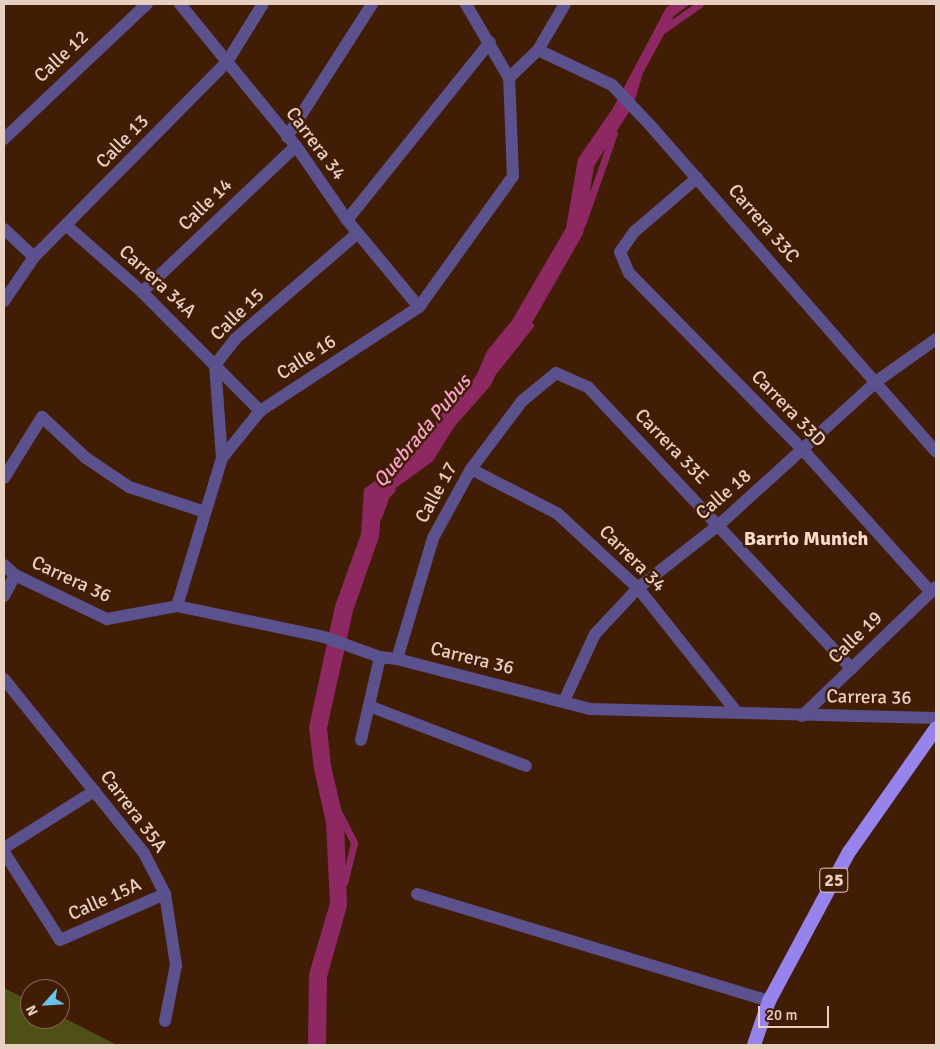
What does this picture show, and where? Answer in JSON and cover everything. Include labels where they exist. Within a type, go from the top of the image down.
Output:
[{"type":"highway","name":"25","points":[[754,1045],[769,1001],[849,852],[936,728]]},
{"type":"street","name":"Calle 12","points":[[4,138],[146,4]]},
{"type":"street","name":"Carrera 34","points":[[180,4],[292,141],[347,220],[419,308]]},
{"type":"street","name":"Calle 13","points":[[4,301],[34,258],[227,62],[264,4]]},
{"type":"street","name":"Calle 14","points":[[142,292],[292,141],[372,4]]},
{"type":"street","points":[[466,4],[490,42],[509,78],[538,50],[565,4]]},
{"type":"street","points":[[347,220],[490,42]]},
{"type":"street","name":"Carrera 33C","points":[[538,50],[612,85],[634,107],[936,452]]},
{"type":"street","name":"Calle 16","points":[[177,606],[222,458],[260,411],[419,308],[513,176],[509,78]]},
{"type":"street","name":"Carrera 33D","points":[[697,178],[634,232],[620,252],[629,272],[803,450],[934,590]]},
{"type":"street","name":"Carrera 34A","points":[[67,226],[142,292],[260,411]]},
{"type":"street","points":[[4,230],[34,258]]},
{"type":"street","name":"Calle 15","points":[[222,458],[215,365],[236,339],[358,233]]},
{"type":"street","name":"Calle 18","points":[[564,701],[595,634],[638,588],[720,524],[876,382],[936,339]]},
{"type":"street","name":"Calle 17","points":[[397,659],[433,538],[471,469],[522,401],[556,373]]},
{"type":"street","name":"Carrera 33E","points":[[556,373],[588,387],[720,524],[852,669]]},
{"type":"street","points":[[4,478],[42,417],[86,458],[129,487],[205,512]]},
{"type":"street","name":"Carrera 34","points":[[471,469],[558,514],[638,588],[736,711]]},
{"type":"street","name":"Carrera 36","points":[[4,565],[16,575],[107,619],[177,606],[324,637],[380,657],[397,659],[590,709],[736,711],[802,716],[936,718]]},
{"type":"street","points":[[4,596],[16,575]]},
{"type":"street","name":"Calle 19","points":[[802,716],[934,590]]},
{"type":"street","points":[[361,740],[380,657]]},
{"type":"street","name":"Carrera 35A","points":[[4,680],[144,853],[165,894],[176,965],[165,1021]]},
{"type":"street","points":[[369,706],[526,766]]},
{"type":"street","points":[[4,848],[94,791]]},
{"type":"street","name":"Calle 15A","points":[[4,852],[60,940],[165,894]]},
{"type":"street","points":[[417,894],[769,1001]]},
{"type":"shaded area","points":[[671,4],[690,4],[674,16],[643,73],[633,106],[594,166],[583,234],[528,330],[502,361],[491,385],[454,427],[433,461],[382,498],[379,537],[353,611],[327,728],[331,766],[344,821],[347,906],[327,977],[326,1045],[308,1045],[309,974],[330,903],[326,823],[314,769],[309,727],[335,606],[361,534],[364,489],[420,447],[440,416],[476,376],[487,351],[513,319],[566,228],[578,159],[613,108],[666,8]]},
{"type":"shaded area","points":[[4,988],[20,996],[20,1029],[70,1029],[70,1021],[117,1045],[4,1045]]},
{"type":"waterway","name":"Quebrada Pubus","points":[[661,31],[700,4]]},
{"type":"waterway","name":"Quebrada Pubus","points":[[582,224],[614,133]]},
{"type":"waterway","name":"Quebrada Pubus","points":[[495,369],[530,325]]},
{"type":"waterway","name":"Quebrada Pubus","points":[[378,517],[386,495],[392,489]]},
{"type":"waterway","name":"Quebrada Pubus","points":[[340,815],[354,843],[344,883]]},
{"type":"district","name":"Barrio Munich","points":[[806,538]]}]
